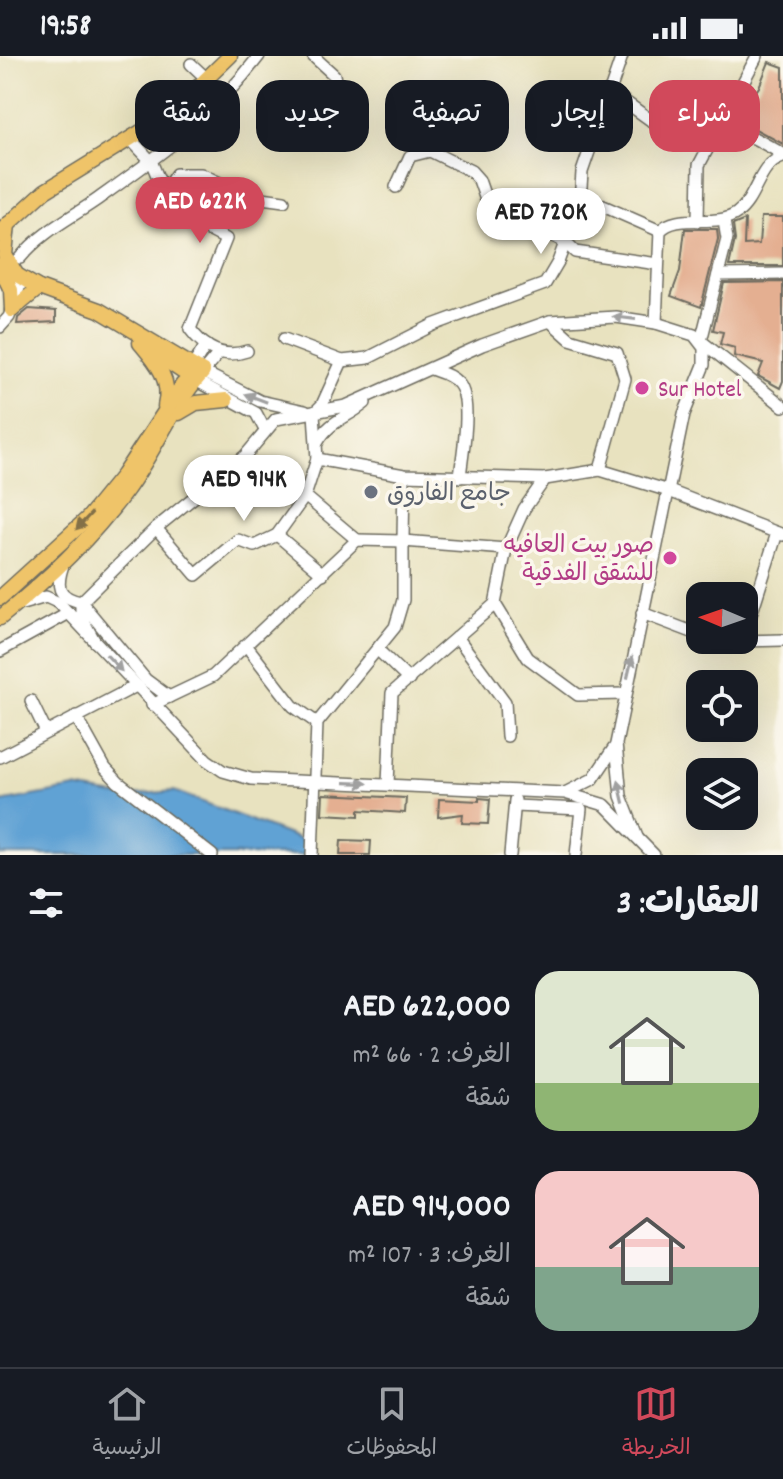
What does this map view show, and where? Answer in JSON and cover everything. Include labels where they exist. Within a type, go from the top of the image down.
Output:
[{"type":"main road","points":[[208,80],[230,56]]},
{"type":"main road","points":[[0,242],[3,228],[45,191],[135,137]]},
{"type":"main road","points":[[3,228],[5,255],[22,279]]},
{"type":"main road","points":[[0,266],[39,288],[108,316],[195,374]]},
{"type":"main road","points":[[0,266],[11,290],[12,310]]},
{"type":"main road","points":[[12,310],[39,288]]},
{"type":"main road","points":[[108,316],[140,343],[195,374]]},
{"type":"main road","points":[[140,343],[165,380],[166,419]]},
{"type":"main road","points":[[5,614],[64,562],[126,492],[195,374]]},
{"type":"main road","points":[[0,598],[88,518],[166,419],[191,405],[226,400]]},
{"type":"street","points":[[20,258],[37,237],[66,221],[187,136],[259,56]]},
{"type":"street","points":[[313,56],[334,75],[335,80]]},
{"type":"street","points":[[613,80],[622,56]]},
{"type":"street","points":[[744,80],[757,56]]},
{"type":"street","points":[[191,64],[208,80]]},
{"type":"street","points":[[131,140],[151,161],[172,211],[226,239],[191,324],[193,333],[219,353],[233,356],[247,351]]},
{"type":"street","points":[[760,143],[783,156]]},
{"type":"street","points":[[396,187],[410,156],[430,151],[471,171],[479,180],[487,203],[565,242],[575,252],[658,264]]},
{"type":"street","points":[[284,339],[342,361],[368,358],[433,325],[545,284],[580,202],[582,172],[589,152]]},
{"type":"street","points":[[698,221],[699,165],[706,152]]},
{"type":"street","points":[[660,231],[672,223],[724,221],[747,204],[770,163],[783,156]]},
{"type":"street","points":[[164,192],[176,174],[201,174],[247,196],[284,201]]},
{"type":"street","points":[[580,202],[594,202],[660,231]]},
{"type":"street","points":[[637,837],[621,796],[616,744],[684,414],[704,365],[701,341],[727,239],[724,221]]},
{"type":"street","points":[[656,323],[660,231]]},
{"type":"street","points":[[718,275],[783,274]]},
{"type":"street","points":[[0,327],[12,310],[22,279]]},
{"type":"street","points":[[95,642],[81,616],[81,602],[156,528],[245,456],[265,430],[280,417],[335,410],[482,345],[550,321],[616,317],[656,323],[694,335],[782,402]]},
{"type":"street","points":[[550,321],[570,339],[617,353],[623,366],[625,379],[600,470]]},
{"type":"street","points":[[195,374],[206,345]]},
{"type":"street","points":[[195,374],[219,353]]},
{"type":"street","points":[[314,413],[322,405],[342,361]]},
{"type":"street","points":[[704,365],[729,363]]},
{"type":"street","points":[[431,369],[457,380],[462,390],[465,417],[460,477]]},
{"type":"street","points":[[195,374],[226,400],[256,413],[265,430]]},
{"type":"street","points":[[195,374],[260,401],[314,413]]},
{"type":"street","points":[[317,443],[329,424],[351,414],[378,392]]},
{"type":"street","points":[[156,528],[196,575],[238,540],[254,546],[277,535],[305,496],[317,459],[314,413]]},
{"type":"street","points":[[317,459],[404,475],[545,479],[600,470],[669,491],[780,534],[758,595]]},
{"type":"street","points":[[312,855],[317,723],[395,627],[403,600],[404,475]]},
{"type":"street","points":[[388,784],[392,693],[495,604],[506,549],[524,509],[545,479]]},
{"type":"street","points":[[305,496],[357,540],[485,544],[506,549]]},
{"type":"street","points":[[277,535],[323,574]]},
{"type":"street","points":[[152,705],[213,676],[357,540]]},
{"type":"street","points":[[64,562],[58,588],[65,599],[81,602],[146,680],[169,697]]},
{"type":"street","points":[[5,614],[46,597],[69,613],[152,705],[207,760],[223,771],[251,779],[565,793],[605,805],[654,855]]},
{"type":"street","points":[[495,604],[528,658],[578,695],[624,694]]},
{"type":"street","points":[[0,651],[69,613]]},
{"type":"street","points":[[642,613],[686,630]]},
{"type":"street","points":[[457,637],[505,702],[507,736]]},
{"type":"street","points":[[758,639],[783,640]]},
{"type":"street","points":[[246,645],[293,706],[317,723]]},
{"type":"street","points":[[378,650],[409,680]]},
{"type":"street","points":[[0,757],[136,686]]},
{"type":"street","points":[[31,701],[46,732]]},
{"type":"street","points":[[76,716],[105,768],[118,782],[212,855]]},
{"type":"street","points":[[565,793],[593,779],[606,764],[616,744]]},
{"type":"street","points":[[510,855],[515,790]]},
{"type":"street","points":[[515,806],[581,809],[576,855]]},
{"type":"water","points":[[75,788],[121,796],[174,791],[305,841],[304,855],[0,855],[0,802]]},
{"type":"building","points":[[769,62],[783,67],[783,144],[760,132],[760,84]]},
{"type":"building","points":[[761,217],[783,217],[783,266],[729,266],[735,240],[733,225],[745,220],[744,245],[759,244]]},
{"type":"building","points":[[685,229],[717,229],[718,239],[701,307],[671,296],[680,271]]},
{"type":"building","points":[[783,282],[783,381],[780,388],[758,376],[763,363],[734,356],[735,348],[720,344],[723,332],[713,330],[724,283]]},
{"type":"building","points":[[29,309],[56,311],[56,322],[17,324],[18,318]]},
{"type":"building","points":[[323,794],[406,798],[405,813],[359,810],[359,816],[322,814]]},
{"type":"building","points":[[479,798],[490,799],[488,824],[462,823],[463,814],[438,817],[439,799],[479,801]]},
{"type":"building","points":[[341,840],[371,841],[370,855],[340,855]]},
{"type":"place","name":"Sur Hotel","points":[[642,388]]},
{"type":"place","name":"جامع الفاروق","points":[[371,492]]},
{"type":"place","name":"صور بيت العافيه للشقق الفدقية","points":[[670,558]]}]
